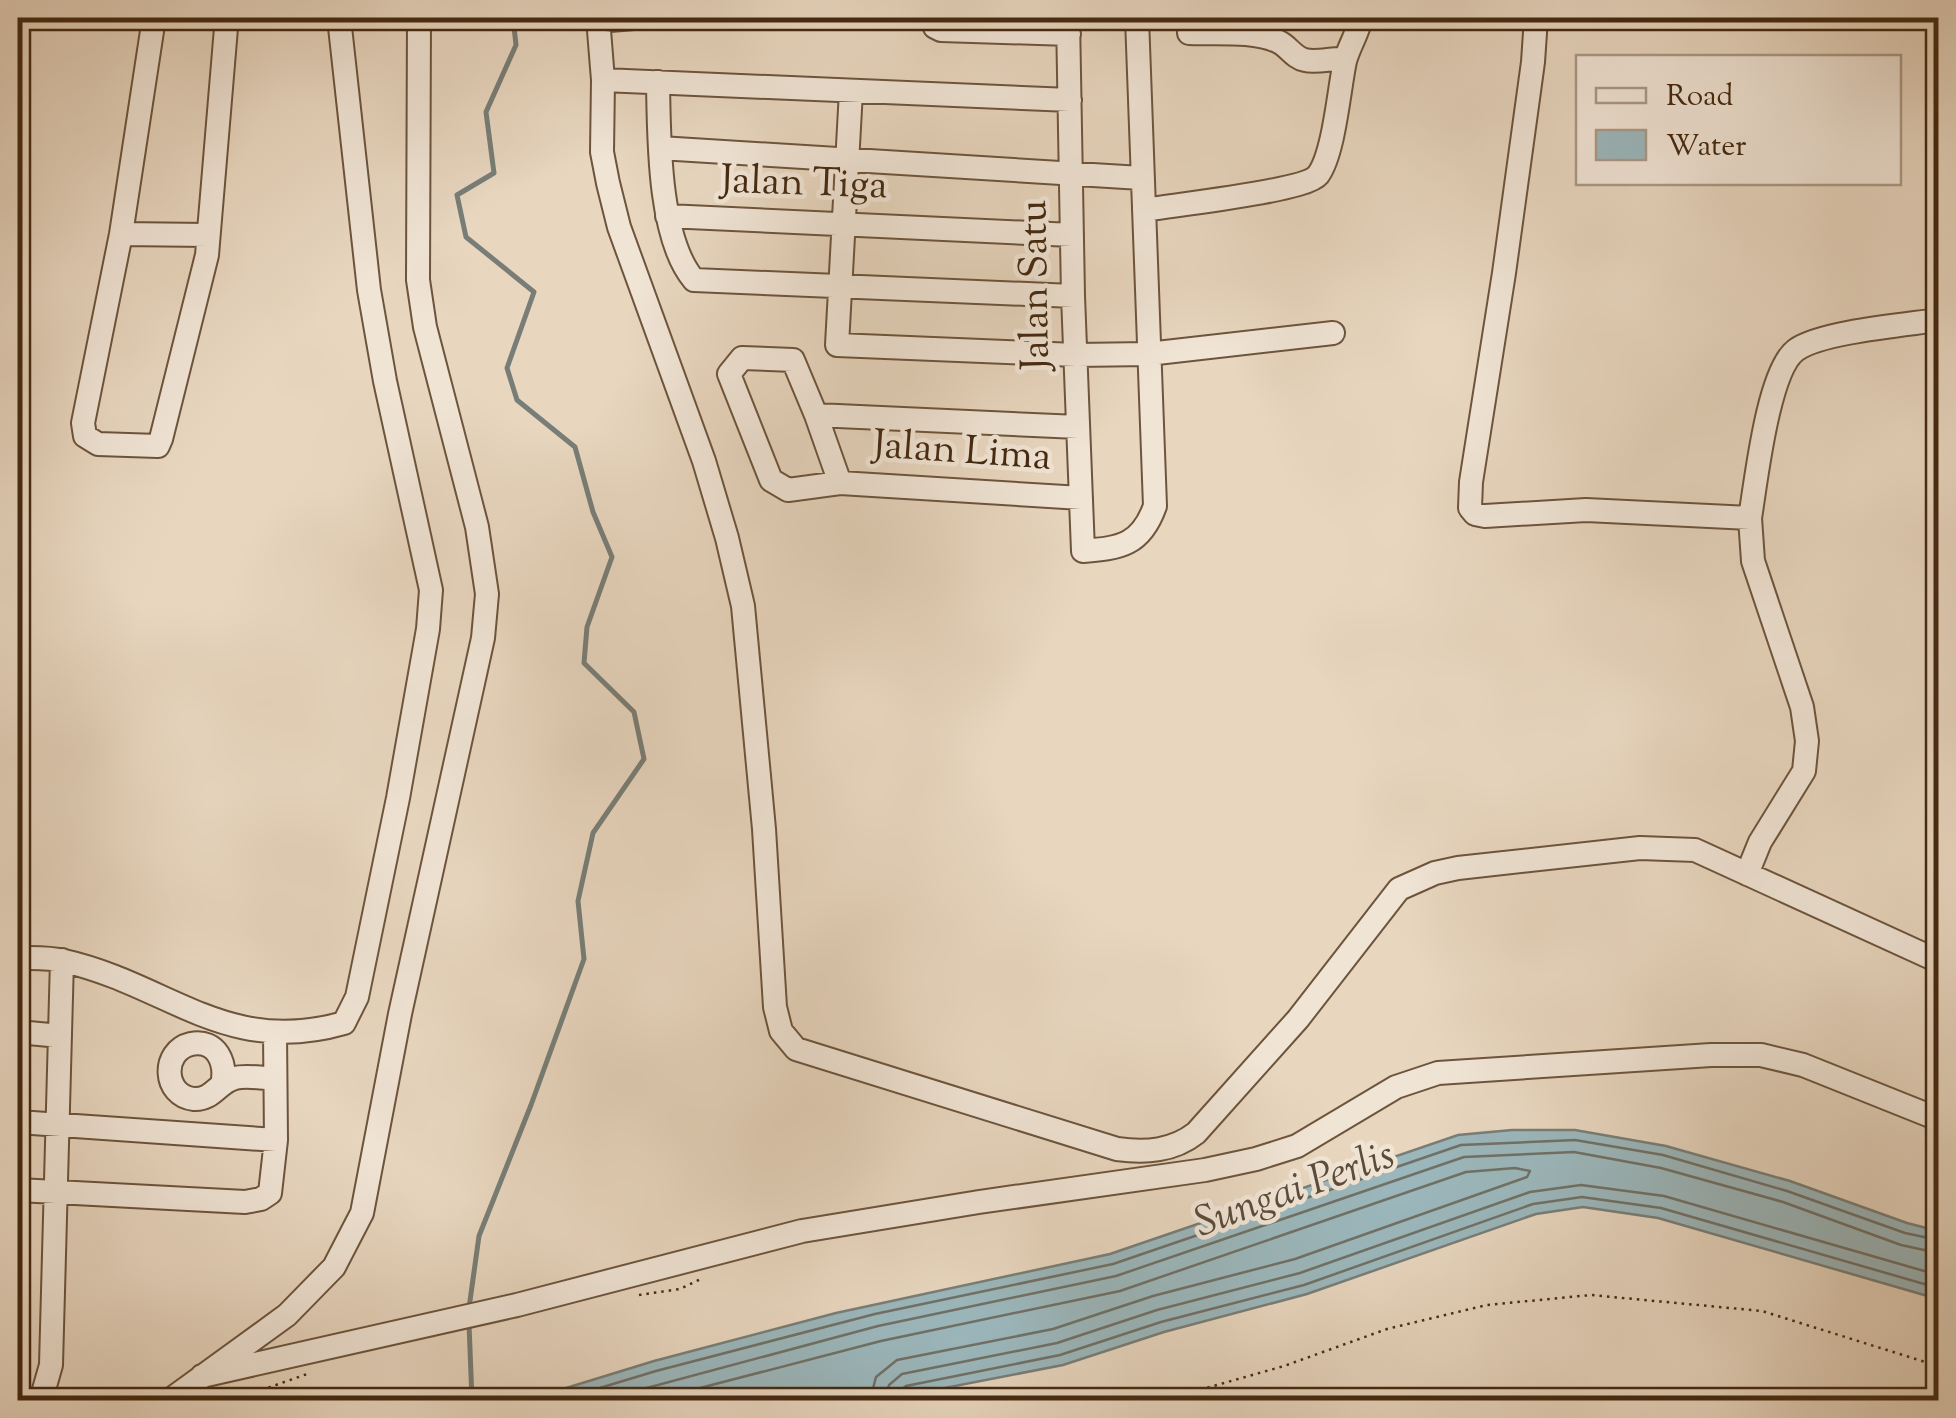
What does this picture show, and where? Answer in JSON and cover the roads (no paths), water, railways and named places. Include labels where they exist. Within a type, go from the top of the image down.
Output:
[{"type":"street","points":[[154,18],[121,234],[83,423],[85,436],[98,444],[158,446],[207,255],[226,28],[221,18]]},
{"type":"street","points":[[18,958],[62,960],[206,1018],[282,1032],[304,1033],[344,1023],[357,997],[401,780],[428,629],[430,590],[369,290],[339,18]]},
{"type":"street","points":[[170,1400],[286,1315],[322,1280],[346,1248],[362,1213],[404,996],[483,638],[487,594],[477,527],[425,328],[418,280],[419,18]]},
{"type":"street","points":[[634,18],[598,19],[603,80],[602,152],[619,228],[704,461],[743,606],[775,1007],[781,1032],[796,1048],[1118,1149],[1164,1149],[1181,1144],[1196,1132],[1298,1018],[1399,889],[1410,882],[1458,868],[1678,847],[1695,850],[1938,961]]},
{"type":"street","points":[[935,18],[935,26],[941,30],[1069,26]]},
{"type":"street","points":[[1138,18],[1148,354]]},
{"type":"street","points":[[1144,210],[1281,190],[1307,183],[1318,175],[1329,144],[1346,59],[1361,18]]},
{"type":"street","points":[[1536,18],[1470,508],[1485,516],[1586,510],[1750,518]]},
{"type":"street","name":"Jalan Satu","points":[[1069,26],[1082,551],[1117,548],[1148,527],[1155,506],[1148,354]]},
{"type":"street","points":[[1189,32],[1266,38],[1282,43],[1308,62],[1328,57],[1346,59]]},
{"type":"street","points":[[603,80],[1070,100]]},
{"type":"street","name":"Jalan Tiga","points":[[658,82],[667,216],[1072,235]]},
{"type":"street","points":[[851,91],[836,345],[1076,355],[1148,354],[1333,333]]},
{"type":"street","points":[[660,148],[1141,178]]},
{"type":"street","points":[[667,216],[686,270],[694,280],[1073,296]]},
{"type":"street","points":[[121,234],[208,235]]},
{"type":"street","points":[[1747,874],[1760,842],[1804,771],[1806,722],[1756,572],[1750,518],[1776,382],[1789,356],[1814,341],[1938,320]]},
{"type":"street","name":"Jalan Lima","points":[[816,415],[793,360],[742,358],[730,374],[771,480],[788,490],[840,483],[1081,498]]},
{"type":"street","points":[[840,483],[816,415],[1078,427]]},
{"type":"street","points":[[41,1400],[51,1364],[62,960]]},
{"type":"street","points":[[18,1032],[60,1036]]},
{"type":"street","points":[[18,1190],[245,1202],[262,1199],[273,1184],[275,1072],[282,1032]]},
{"type":"street","points":[[196,1043],[210,1046],[233,1064],[275,1072],[235,1078],[198,1100],[184,1096],[172,1086],[168,1072],[172,1058],[182,1047],[196,1043]]},
{"type":"street","points":[[221,1056],[225,1070],[222,1084]]},
{"type":"street","points":[[202,1376],[517,1306],[802,1231],[1256,1159],[1298,1146],[1396,1087],[1438,1073],[1761,1056],[1803,1066],[1938,1119]]},
{"type":"street","points":[[18,1122],[276,1140]]},
{"type":"water","name":"Sungai Perlis","points":[[1575,1130],[1666,1146],[1790,1181],[1938,1231],[1938,1299],[1658,1218],[1583,1207],[1536,1214],[1307,1294],[1164,1332],[1063,1365],[883,1400],[527,1400],[654,1361],[836,1313],[1110,1254],[1458,1135]]},
{"type":"waterway","points":[[469,1308],[479,1236],[584,959],[578,901],[593,833],[644,759],[634,712],[584,663],[587,627],[612,557],[593,512],[575,447],[517,400],[507,368],[534,292],[466,237],[457,195],[494,173],[486,112],[516,45],[513,18]]},
{"type":"waterway","points":[[469,1324],[472,1400]]}]
